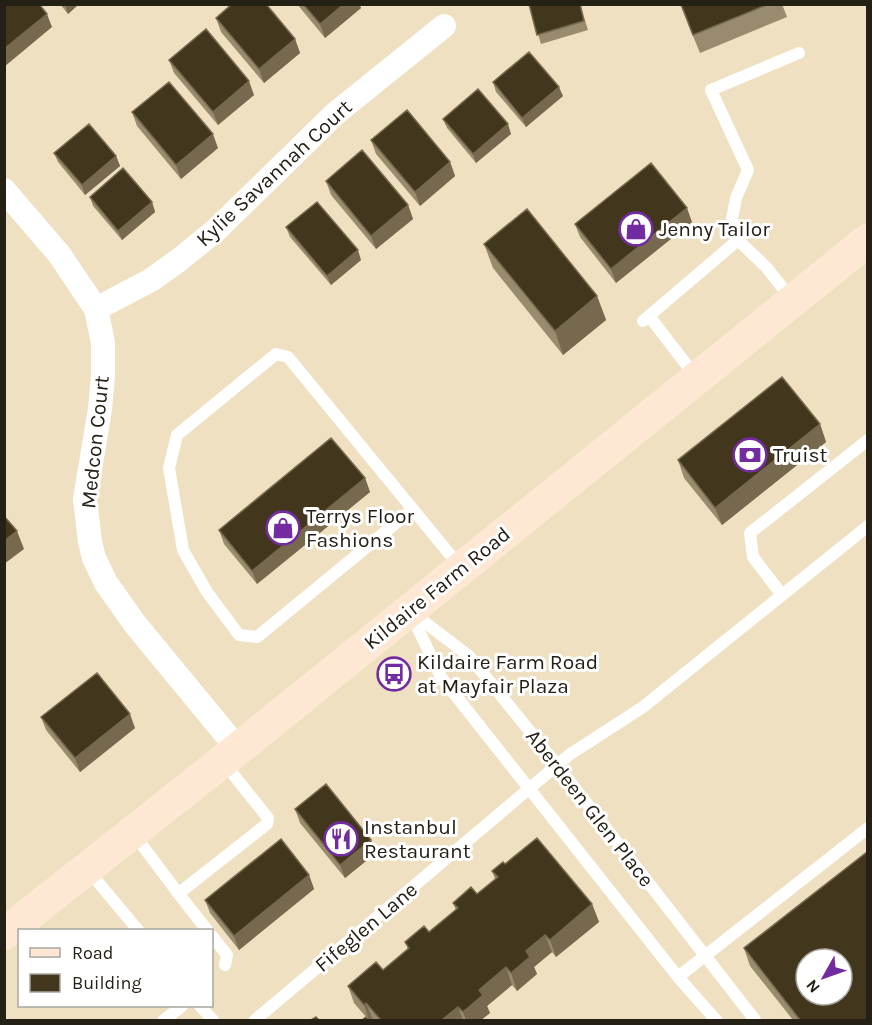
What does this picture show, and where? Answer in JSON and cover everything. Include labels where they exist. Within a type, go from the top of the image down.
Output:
[{"type":"main road","name":"Kildaire Farm Road","points":[[4,934],[230,755],[867,240]]},
{"type":"street","name":"Kylie Savannah Court","points":[[96,309],[151,280],[216,230],[336,113],[444,26]]},
{"type":"street","name":"Medcon Court","points":[[4,190],[59,254],[96,309],[103,343],[103,375],[100,409],[85,499],[94,558],[106,583],[230,755]]},
{"type":"lane","points":[[793,301],[767,268],[738,240],[732,219],[736,198],[748,170],[711,90],[799,53]]},
{"type":"lane","points":[[697,378],[646,319],[738,240]]},
{"type":"lane","points":[[413,509],[257,637],[239,634],[207,592],[183,550],[169,468],[177,435],[276,354],[288,357],[462,568]]},
{"type":"lane","points":[[782,595],[753,557],[750,533],[867,440]]},
{"type":"lane","name":"Fifeglen Lane","points":[[255,1020],[569,755],[643,707],[867,526]]},
{"type":"lane","points":[[410,610],[441,677],[678,977],[716,1020]]},
{"type":"lane","name":"Aberdeen Glen Place","points":[[410,610],[469,656],[557,765],[755,1020]]},
{"type":"lane","points":[[178,893],[267,824],[268,818],[230,755]]},
{"type":"lane","points":[[678,977],[867,828]]},
{"type":"lane","points":[[132,832],[206,929]]},
{"type":"lane","points":[[86,868],[137,929]]},
{"type":"lane","points":[[213,938],[226,960]]},
{"type":"lane","points":[[164,1020],[180,1007]]},
{"type":"lane","points":[[202,1007],[213,1020]]},
{"type":"building","points":[[4,4],[39,4],[47,14],[4,49]]},
{"type":"building","points":[[232,4],[266,4],[295,39],[259,69],[216,18]]},
{"type":"building","points":[[303,4],[344,4],[320,24]]},
{"type":"building","points":[[529,4],[580,4],[584,21],[537,35]]},
{"type":"building","points":[[681,4],[769,4],[693,35]]},
{"type":"building","points":[[206,29],[249,81],[213,112],[169,60]]},
{"type":"building","points":[[529,52],[559,87],[522,118],[493,82]]},
{"type":"building","points":[[169,82],[213,134],[176,165],[132,112]]},
{"type":"building","points":[[478,89],[508,124],[473,154],[443,119]]},
{"type":"building","points":[[407,110],[450,162],[415,192],[371,140]]},
{"type":"building","points":[[89,124],[116,156],[82,185],[54,153]]},
{"type":"building","points":[[362,150],[408,205],[371,236],[326,181]]},
{"type":"building","name":"Jenny Tailor","points":[[651,163],[687,208],[611,269],[575,224]]},
{"type":"building","points":[[123,168],[152,202],[118,231],[90,197]]},
{"type":"building","points":[[317,202],[358,250],[327,276],[286,227]]},
{"type":"building","points":[[527,209],[597,296],[555,331],[484,244]]},
{"type":"building","points":[[782,377],[820,424],[715,508],[678,460]]},
{"type":"building","points":[[331,438],[365,478],[252,571],[219,530]]},
{"type":"building","points":[[4,516],[17,531],[4,541]]},
{"type":"building","points":[[97,673],[130,714],[75,758],[41,717]]},
{"type":"building","points":[[326,784],[371,840],[340,865],[295,809]]},
{"type":"building","points":[[537,838],[592,904],[550,940],[545,935],[526,951],[530,957],[511,973],[506,967],[479,990],[483,995],[463,1012],[458,1007],[442,1020],[379,1020],[366,1003],[364,1005],[348,986],[376,962],[383,970],[409,948],[405,942],[424,926],[429,932],[458,908],[453,903],[471,887],[477,894],[498,877],[492,871],[503,862],[505,864]]},
{"type":"building","points":[[281,839],[309,875],[234,936],[205,900]]},
{"type":"building","points":[[867,852],[867,1020],[800,1020],[744,948]]},
{"type":"place","name":"Jenny Tailor","points":[[636,229]]},
{"type":"place","name":"Truist","points":[[750,455]]},
{"type":"place","name":"Terrys Floor Fashions","points":[[283,528]]},
{"type":"place","name":"Kildaire Farm Road at Mayfair Plaza","points":[[394,674]]},
{"type":"place","name":"Instanbul Restaurant","points":[[341,839]]}]
